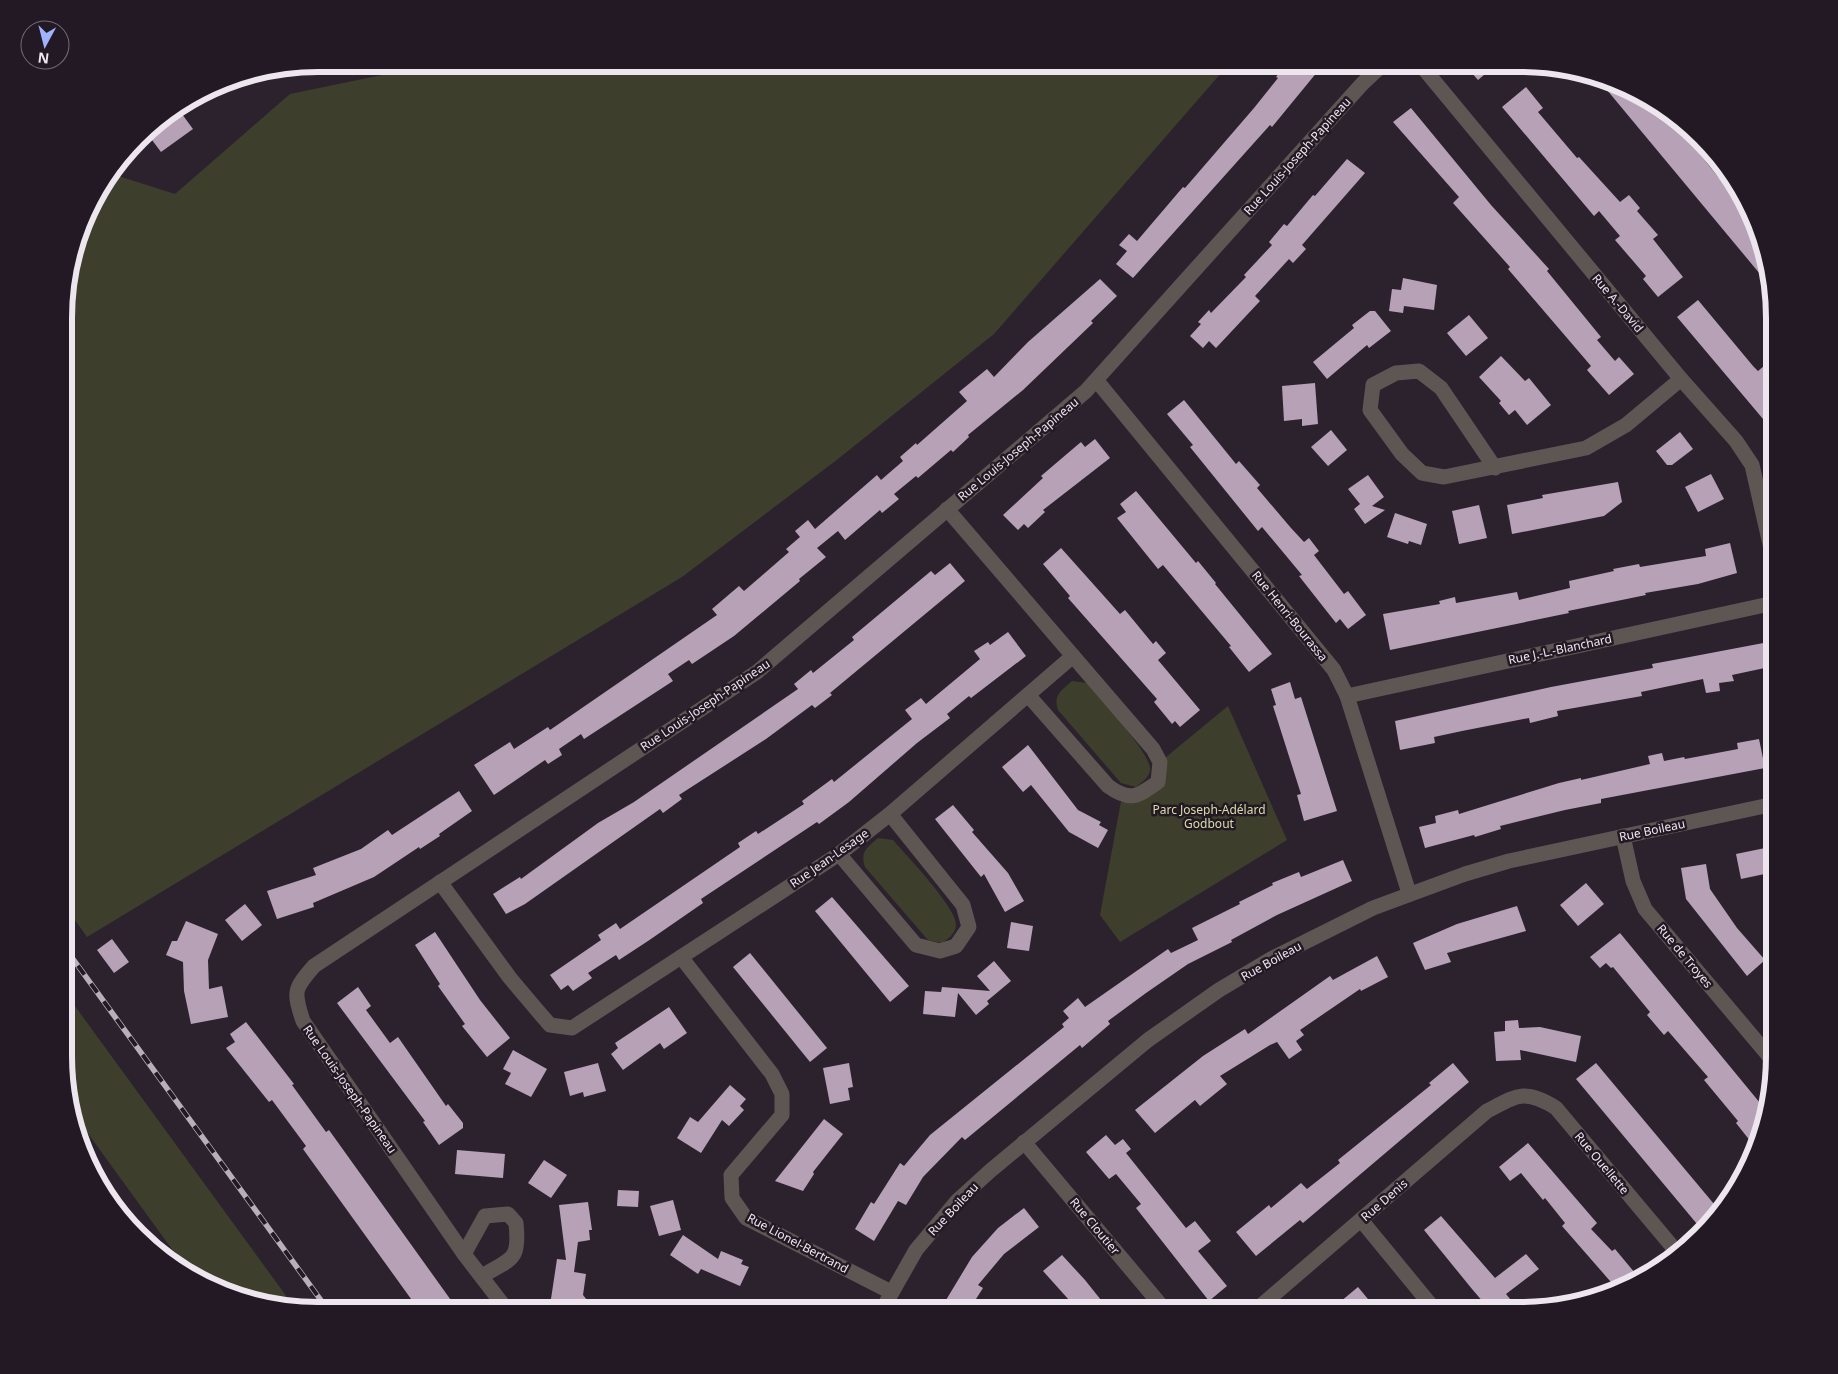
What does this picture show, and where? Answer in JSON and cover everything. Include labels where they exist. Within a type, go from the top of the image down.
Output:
[{"type":"street","name":"Rue Louis-Joseph-Papineau","points":[[501,1302],[464,1254],[303,1021],[296,1002],[298,985],[314,966],[757,672],[1097,380],[1375,72]]},
{"type":"street","name":"Rue A.-David","points":[[1427,72],[1682,379],[1736,441],[1752,466],[1766,527]]},
{"type":"street","points":[[1495,468],[1441,388],[1419,371],[1396,373],[1373,385],[1370,410],[1402,454],[1422,473],[1444,477],[1495,468],[1586,448],[1626,424],[1682,379]]},
{"type":"street","name":"Rue Henri-Bourassa","points":[[1097,380],[1334,670],[1346,696],[1409,893]]},
{"type":"street","points":[[947,508],[1153,749],[1160,762],[1158,782],[1140,795],[1122,796],[1108,786],[1028,696]]},
{"type":"street","name":"Rue J.-L.-Blanchard","points":[[1346,696],[1766,605]]},
{"type":"street","name":"Rue Jean-Lesage","points":[[440,882],[510,978],[550,1025],[572,1028],[840,854],[890,814],[1073,656]]},
{"type":"street","name":"Rue Boileau","points":[[886,1302],[916,1250],[952,1207],[1024,1142],[1148,1040],[1218,990],[1271,959],[1373,908],[1409,893],[1509,861],[1766,806]]},
{"type":"street","points":[[840,854],[916,945],[940,951],[956,946],[970,927],[963,904],[890,814]]},
{"type":"street","name":"Rue de Troyes","points":[[1623,836],[1633,881],[1645,909],[1766,1053]]},
{"type":"street","name":"Rue Lionel-Bertrand","points":[[681,957],[772,1074],[782,1094],[782,1115],[731,1174],[732,1198],[746,1218],[891,1292]]},
{"type":"street","name":"Rue Ouellette","points":[[1516,1096],[1521,1095],[1544,1100],[1556,1108],[1673,1248]]},
{"type":"street","name":"Rue Denis","points":[[1265,1302],[1487,1111],[1516,1096]]},
{"type":"street","name":"Rue Cloutier","points":[[1024,1142],[1158,1302]]},
{"type":"street","points":[[464,1254],[485,1216],[508,1214],[516,1223],[518,1246],[512,1258],[482,1276]]},
{"type":"street","points":[[1361,1220],[1428,1302]]},
{"type":"green space","points":[[396,72],[1222,72],[994,334],[838,459],[682,577],[87,937],[72,916],[72,318],[77,270],[91,224],[105,195],[118,176],[175,194],[290,94]]},
{"type":"green space","points":[[1072,681],[1087,683],[1124,726],[1143,752],[1150,770],[1147,778],[1136,787],[1121,783],[1058,710],[1057,697]]},
{"type":"green space","name":"Parc Joseph-Adélard Godbout","points":[[1228,706],[1287,840],[1120,942],[1100,915],[1122,796],[1158,782],[1160,762]]},
{"type":"green space","points":[[878,838],[893,840],[949,908],[955,918],[956,926],[953,934],[942,943],[928,940],[865,867],[864,853]]},
{"type":"green space","points":[[72,1002],[289,1299],[270,1297],[224,1283],[195,1269],[177,1257],[84,1128],[77,1104],[73,1072]]},
{"type":"building","points":[[1280,72],[1317,72],[1272,127],[1270,125],[1133,278],[1116,264],[1127,251],[1119,245],[1129,234],[1137,241],[1254,108],[1278,78],[1276,77]]},
{"type":"building","points":[[1471,72],[1488,72],[1478,80]]},
{"type":"building","points":[[1526,87],[1543,108],[1538,112],[1577,158],[1579,157],[1620,202],[1629,195],[1640,208],[1637,211],[1658,235],[1653,239],[1683,277],[1658,297],[1643,279],[1646,276],[1615,240],[1620,236],[1599,211],[1594,216],[1502,107]]},
{"type":"building","points":[[1605,88],[1643,105],[1686,136],[1734,197],[1747,224],[1762,276]]},
{"type":"building","points":[[1411,108],[1491,205],[1549,269],[1547,271],[1601,337],[1597,340],[1615,361],[1619,357],[1634,374],[1609,395],[1587,370],[1591,366],[1508,269],[1510,267],[1453,203],[1459,197],[1393,122]]},
{"type":"building","points":[[182,114],[193,129],[161,152],[151,138]]},
{"type":"building","points":[[1347,159],[1365,173],[1302,245],[1306,249],[1293,263],[1289,259],[1255,296],[1260,301],[1216,348],[1209,341],[1203,348],[1190,336],[1201,324],[1198,322],[1209,310],[1211,313],[1246,277],[1244,275],[1272,245],[1269,242],[1284,224],[1287,226]]},
{"type":"building","points":[[1403,278],[1437,285],[1434,310],[1404,306],[1403,313],[1389,311],[1392,289],[1401,290]]},
{"type":"building","points":[[1100,279],[1117,296],[1091,321],[1093,323],[1023,390],[968,435],[969,437],[953,452],[951,450],[918,478],[916,476],[894,494],[899,499],[882,513],[880,510],[845,540],[838,531],[817,548],[826,557],[799,579],[800,581],[734,636],[692,664],[689,660],[668,674],[673,681],[584,739],[581,734],[559,749],[562,755],[548,764],[545,760],[494,795],[474,765],[510,742],[514,749],[548,727],[550,730],[717,615],[712,609],[739,586],[744,591],[789,552],[786,549],[800,537],[795,531],[808,520],[815,529],[877,475],[881,480],[903,461],[900,457],[916,443],[917,445],[967,401],[959,392],[987,369],[994,377],[1028,342]]},
{"type":"building","points":[[1698,300],[1753,366],[1758,371],[1764,366],[1766,368],[1766,423],[1677,317]]},
{"type":"building","points":[[1370,311],[1375,311],[1391,331],[1369,348],[1367,345],[1327,379],[1313,362],[1354,328],[1352,325]]},
{"type":"building","points":[[1469,315],[1488,338],[1466,356],[1447,333]]},
{"type":"building","points":[[1501,356],[1525,381],[1529,378],[1551,405],[1527,425],[1515,410],[1509,415],[1499,403],[1501,401],[1479,377]]},
{"type":"building","points":[[1315,383],[1318,424],[1302,426],[1302,419],[1284,421],[1282,386]]},
{"type":"building","points":[[1184,400],[1236,464],[1239,461],[1260,485],[1257,488],[1291,528],[1304,542],[1309,538],[1319,551],[1314,555],[1344,594],[1348,591],[1366,615],[1348,629],[1340,619],[1336,623],[1299,576],[1302,575],[1262,527],[1258,531],[1190,447],[1193,445],[1167,414]]},
{"type":"building","points":[[1331,430],[1347,450],[1328,466],[1311,447]]},
{"type":"building","points":[[1680,432],[1693,449],[1672,465],[1667,465],[1656,451]]},
{"type":"building","points":[[1095,439],[1110,458],[1043,510],[1045,512],[1028,528],[1024,524],[1018,530],[1003,515],[1043,478],[1041,476],[1081,442],[1085,447]]},
{"type":"building","points":[[1711,474],[1724,499],[1698,512],[1685,487]]},
{"type":"building","points":[[1368,475],[1384,497],[1372,506],[1385,510],[1365,524],[1354,509],[1360,504],[1348,489]]},
{"type":"building","points":[[1618,482],[1622,502],[1604,516],[1512,534],[1507,505],[1543,498],[1542,495]]},
{"type":"building","points":[[1136,491],[1196,563],[1198,561],[1272,654],[1249,672],[1229,647],[1231,646],[1163,565],[1158,569],[1117,518],[1126,512],[1120,504]]},
{"type":"building","points":[[1479,505],[1487,538],[1459,544],[1452,511]]},
{"type":"building","points":[[1395,513],[1427,524],[1421,545],[1409,541],[1408,544],[1387,537]]},
{"type":"building","points":[[1730,543],[1737,573],[1698,584],[1645,593],[1646,595],[1568,611],[1569,613],[1390,650],[1383,614],[1440,604],[1439,601],[1455,597],[1456,603],[1517,592],[1519,600],[1570,588],[1569,581],[1614,571],[1613,569],[1639,564],[1640,567],[1706,556],[1705,549]]},
{"type":"building","points":[[1061,548],[1120,614],[1125,610],[1153,644],[1156,641],[1166,653],[1158,660],[1200,710],[1180,727],[1175,721],[1172,724],[1154,702],[1157,699],[1068,598],[1070,596],[1043,564]]},
{"type":"building","points":[[950,563],[965,581],[830,693],[832,695],[815,708],[812,705],[766,739],[679,795],[682,799],[663,813],[660,809],[525,904],[506,914],[493,894],[520,877],[521,879],[598,823],[634,802],[798,689],[794,684],[811,670],[813,673],[854,640],[852,637],[931,571],[935,575]]},
{"type":"building","points":[[1008,632],[1026,656],[947,714],[950,718],[917,743],[849,802],[819,824],[817,822],[701,899],[703,903],[619,960],[616,955],[588,973],[592,978],[573,991],[568,985],[561,990],[550,975],[601,940],[598,935],[616,923],[620,929],[740,847],[738,843],[756,831],[758,834],[804,804],[802,801],[832,779],[834,782],[912,719],[905,710],[921,698],[926,704],[980,659],[974,651],[988,642],[990,645]]},
{"type":"building","points":[[1766,643],[1766,668],[1732,675],[1734,681],[1719,683],[1720,691],[1706,693],[1703,679],[1641,692],[1642,696],[1557,711],[1558,716],[1530,723],[1529,718],[1434,737],[1435,743],[1400,750],[1395,721],[1551,687],[1653,668],[1652,664]]},
{"type":"building","points":[[1290,682],[1295,699],[1301,697],[1337,811],[1304,821],[1297,795],[1301,794],[1273,706],[1276,705],[1271,689]]},
{"type":"building","points":[[1759,739],[1765,768],[1601,799],[1601,803],[1500,826],[1501,829],[1475,837],[1474,835],[1425,848],[1419,827],[1436,823],[1435,816],[1458,810],[1459,814],[1559,783],[1581,778],[1581,780],[1650,764],[1648,756],[1662,753],[1664,761],[1684,757],[1685,759],[1738,749],[1737,743]]},
{"type":"building","points":[[1028,745],[1078,810],[1101,822],[1099,825],[1108,830],[1098,848],[1069,832],[1031,785],[1023,792],[1002,767]]},
{"type":"building","points":[[459,791],[472,811],[439,834],[440,836],[420,849],[419,847],[374,877],[313,903],[314,907],[277,919],[267,891],[316,875],[313,868],[361,849],[388,830],[392,835]]},
{"type":"building","points":[[953,805],[974,830],[972,832],[1008,873],[1024,901],[1005,912],[984,874],[981,877],[935,819]]},
{"type":"building","points":[[1766,848],[1766,874],[1741,879],[1736,854]]},
{"type":"building","points":[[1343,860],[1352,881],[1277,915],[1231,940],[1232,942],[1188,964],[1146,993],[1108,1021],[1110,1024],[1082,1048],[1080,1045],[965,1140],[962,1137],[923,1177],[906,1205],[898,1201],[874,1241],[855,1229],[871,1202],[874,1204],[900,1163],[904,1166],[930,1135],[1064,1027],[1062,1024],[1069,1018],[1063,1011],[1078,998],[1085,1007],[1168,949],[1171,953],[1198,940],[1192,928],[1240,904],[1239,902],[1273,885],[1272,883],[1299,872],[1301,877]]},
{"type":"building","points":[[1706,864],[1710,889],[1737,928],[1765,960],[1747,976],[1686,899],[1681,868]]},
{"type":"building","points":[[1586,883],[1604,904],[1578,926],[1560,905]]},
{"type":"building","points":[[832,897],[909,986],[890,1002],[815,911]]},
{"type":"building","points":[[245,904],[262,925],[242,941],[225,920]]},
{"type":"building","points":[[1517,906],[1526,931],[1447,953],[1451,962],[1425,970],[1413,943],[1457,924]]},
{"type":"building","points":[[186,921],[218,934],[208,960],[209,989],[222,986],[228,1017],[191,1024],[184,991],[183,962],[166,955],[172,941],[177,941]]},
{"type":"building","points":[[1011,922],[1033,926],[1029,951],[1007,948]]},
{"type":"building","points":[[435,932],[480,1000],[510,1038],[487,1057],[462,1026],[465,1024],[438,986],[440,984],[415,945]]},
{"type":"building","points":[[1620,933],[1761,1104],[1750,1141],[1736,1123],[1738,1121],[1704,1080],[1708,1077],[1668,1031],[1664,1035],[1647,1015],[1650,1012],[1613,967],[1611,968],[1606,963],[1600,968],[1590,957]]},
{"type":"building","points":[[112,939],[129,962],[114,973],[97,950]]},
{"type":"building","points":[[750,953],[827,1048],[810,1062],[733,967]]},
{"type":"building","points":[[1377,956],[1388,977],[1361,991],[1360,989],[1300,1030],[1304,1035],[1296,1041],[1302,1050],[1289,1059],[1277,1042],[1270,1045],[1220,1076],[1227,1084],[1200,1106],[1195,1100],[1155,1133],[1135,1110],[1203,1056],[1245,1029],[1248,1034],[1330,976],[1333,980]]},
{"type":"building","points":[[994,961],[1011,981],[987,1001],[989,1004],[976,1015],[958,993],[955,1017],[923,1014],[925,991],[941,992],[942,987],[990,991],[977,976]]},
{"type":"building","points":[[358,987],[371,1006],[366,1010],[390,1043],[398,1037],[446,1106],[448,1104],[463,1123],[463,1128],[439,1145],[423,1122],[425,1121],[337,1003]]},
{"type":"building","points":[[669,1007],[687,1033],[664,1049],[660,1043],[623,1070],[611,1054],[618,1048],[615,1043]]},
{"type":"building","points":[[1518,1020],[1519,1028],[1540,1027],[1581,1036],[1576,1062],[1520,1050],[1521,1060],[1496,1061],[1494,1032],[1505,1031],[1505,1021]]},
{"type":"building","points":[[246,1022],[294,1084],[292,1085],[326,1132],[329,1130],[452,1302],[413,1302],[303,1149],[306,1146],[272,1100],[269,1102],[226,1048],[235,1042],[230,1034]]},
{"type":"building","points":[[513,1050],[547,1069],[531,1097],[505,1084],[511,1073],[503,1069]]},
{"type":"building","points":[[598,1063],[606,1091],[584,1097],[583,1092],[570,1096],[564,1072]]},
{"type":"building","points":[[849,1063],[853,1087],[848,1088],[850,1100],[830,1104],[823,1068]]},
{"type":"building","points":[[1453,1063],[1469,1082],[1303,1223],[1300,1220],[1256,1256],[1236,1232],[1269,1205],[1271,1208],[1301,1183],[1307,1189],[1340,1163],[1338,1160],[1431,1085],[1429,1083]]},
{"type":"building","points":[[1596,1063],[1715,1205],[1698,1225],[1576,1079]]},
{"type":"building","points":[[730,1085],[746,1099],[740,1106],[744,1110],[729,1126],[722,1120],[701,1153],[677,1138],[690,1117],[698,1122]]},
{"type":"building","points":[[824,1119],[843,1134],[813,1172],[814,1174],[803,1191],[775,1181]]},
{"type":"building","points":[[1106,1135],[1115,1145],[1123,1139],[1131,1149],[1126,1153],[1186,1228],[1195,1221],[1211,1241],[1198,1251],[1227,1286],[1209,1301],[1136,1208],[1141,1204],[1116,1174],[1109,1179],[1086,1152]]},
{"type":"building","points":[[1528,1143],[1597,1223],[1591,1229],[1612,1251],[1615,1249],[1635,1273],[1612,1284],[1562,1226],[1565,1223],[1545,1198],[1543,1200],[1521,1173],[1510,1181],[1499,1167]]},
{"type":"building","points":[[457,1150],[505,1154],[503,1178],[455,1174]]},
{"type":"building","points":[[544,1160],[567,1175],[551,1198],[528,1183]]},
{"type":"building","points":[[618,1190],[639,1191],[638,1207],[617,1206]]},
{"type":"building","points":[[673,1200],[681,1230],[659,1236],[650,1206]]},
{"type":"building","points":[[588,1202],[592,1230],[589,1230],[590,1240],[578,1242],[574,1272],[586,1274],[583,1295],[589,1302],[551,1299],[557,1259],[566,1260],[559,1205]]},
{"type":"building","points":[[1024,1208],[1039,1227],[1004,1254],[978,1285],[983,1288],[974,1302],[945,1302],[972,1257],[998,1228]]},
{"type":"building","points":[[1441,1216],[1495,1278],[1526,1254],[1539,1269],[1506,1294],[1512,1302],[1483,1302],[1424,1230]]},
{"type":"building","points":[[683,1235],[718,1259],[721,1251],[743,1260],[741,1264],[749,1267],[740,1286],[701,1269],[698,1274],[670,1255]]},
{"type":"building","points":[[1062,1255],[1103,1302],[1071,1302],[1043,1271]]},
{"type":"building","points":[[1358,1287],[1370,1302],[1340,1302]]},
{"type":"railway","points":[[72,958],[322,1302]]}]
